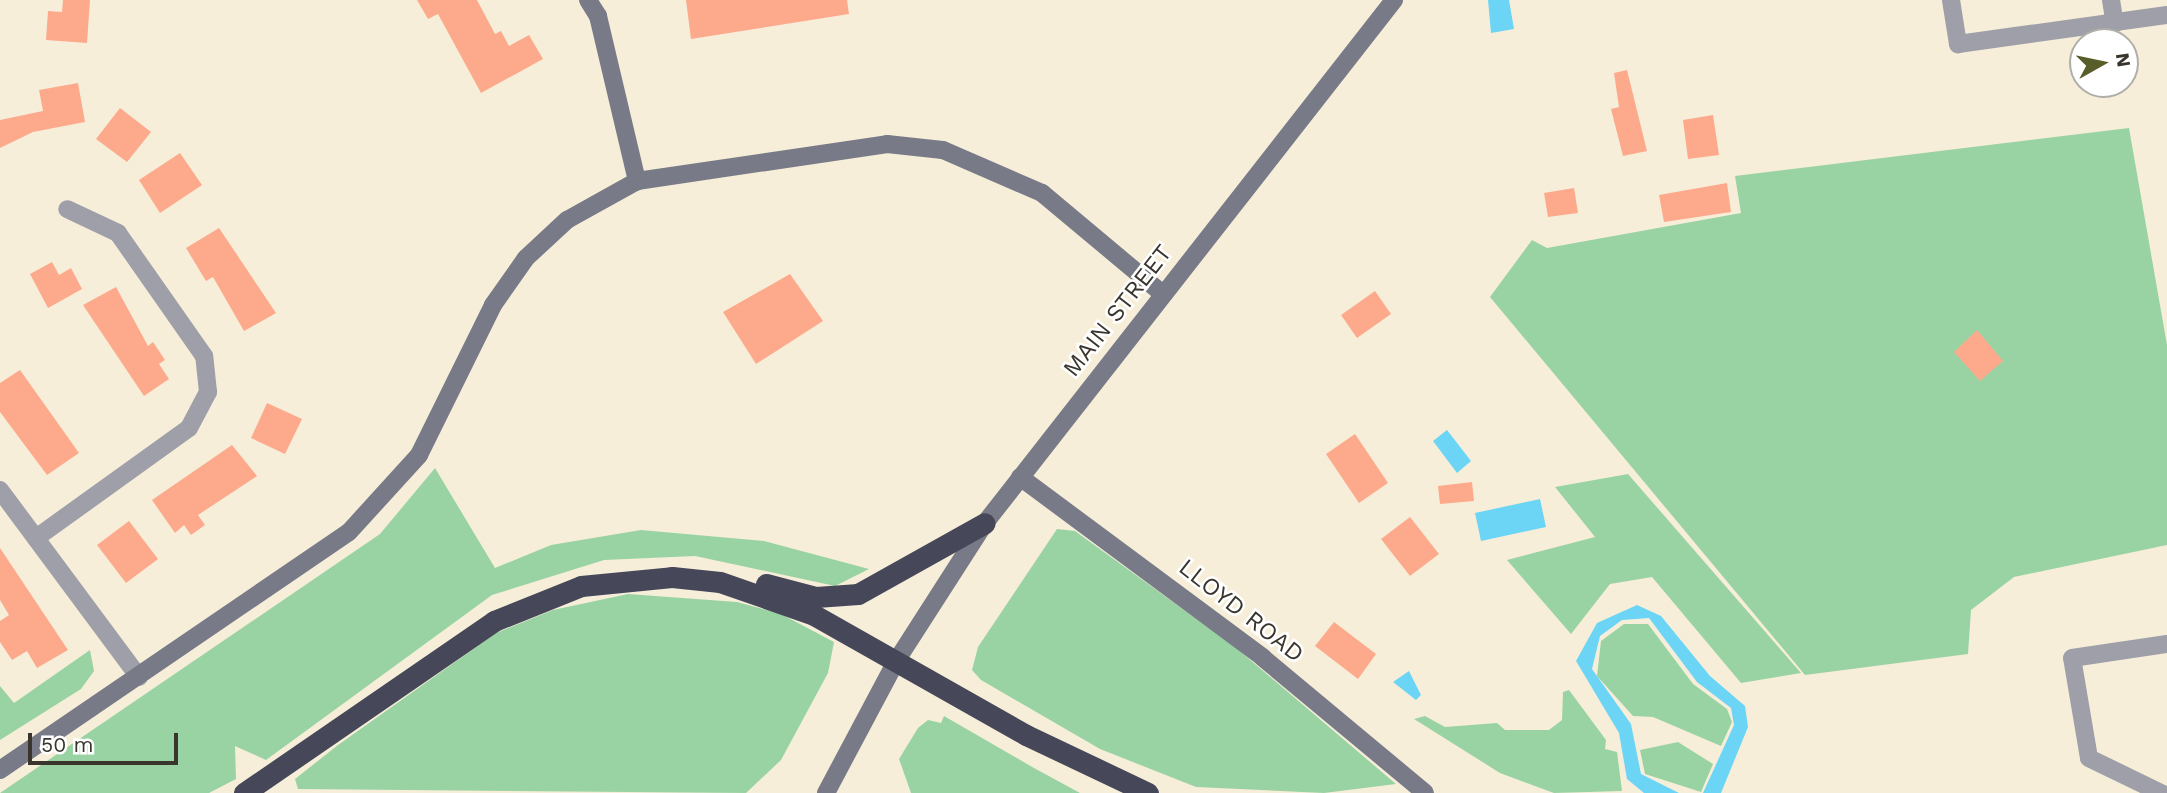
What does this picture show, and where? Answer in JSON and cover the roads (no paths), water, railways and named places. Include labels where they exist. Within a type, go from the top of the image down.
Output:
[{"type":"highway","points":[[734,586],[764,583],[816,597],[858,594],[985,523]]},
{"type":"highway","points":[[244,793],[312,748],[449,648],[540,599],[624,580],[672,577],[734,586],[814,615],[895,663],[1148,793]]},
{"type":"street","points":[[588,0],[598,16],[637,181]]},
{"type":"street","name":"MAIN STREET","points":[[826,793],[895,663],[985,523],[1394,0]]},
{"type":"street","points":[[1951,0],[1958,44],[2167,15]]},
{"type":"street","points":[[2111,0],[2115,24]]},
{"type":"street","points":[[0,770],[349,532],[387,496],[419,455],[493,305],[526,258],[567,220],[637,181],[887,144],[943,150],[1042,193],[1163,294]]},
{"type":"street","points":[[36,538],[190,428],[208,392],[204,356],[118,233],[67,209]]},
{"type":"street","name":"LLOYD ROAD","points":[[1020,477],[1262,657],[1425,793]]},
{"type":"street","points":[[0,489],[139,677]]},
{"type":"street","points":[[2161,793],[2089,758],[2072,658],[2167,644]]},
{"type":"water","points":[[1488,0],[1509,0],[1514,29],[1491,33]]},
{"type":"water","points":[[1447,430],[1471,461],[1457,473],[1433,441]]},
{"type":"water","points":[[1540,499],[1546,527],[1481,541],[1475,513]]},
{"type":"water","points":[[1637,605],[1661,616],[1710,676],[1745,706],[1748,727],[1721,793],[1703,793],[1734,725],[1731,708],[1697,682],[1649,618],[1622,620],[1600,636],[1592,669],[1631,724],[1641,774],[1679,793],[1644,793],[1627,779],[1619,733],[1576,661],[1597,623]]},
{"type":"water","points":[[1409,671],[1421,695],[1416,700],[1393,682]]}]
